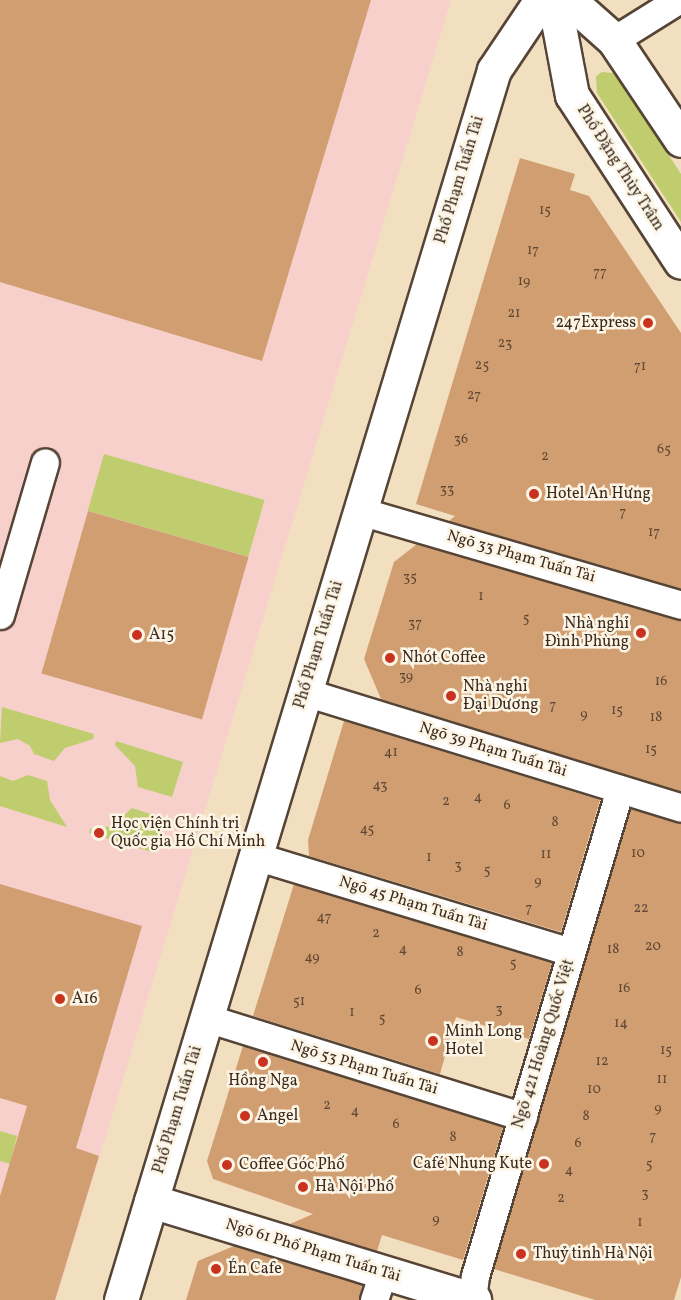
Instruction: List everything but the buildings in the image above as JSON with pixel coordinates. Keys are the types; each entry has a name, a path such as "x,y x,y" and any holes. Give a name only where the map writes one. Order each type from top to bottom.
{"street":[{"name":"Phố Phạm Tuấn Tài","path":"121,1300 494,70 541,0"},
{"name":"Phố Đặng Thùy Trâm","path":"554,0 572,95 681,262"},
{"path":"569,0 614,40 681,140"},
{"name":"Ngõ 61 Phố Phạm Tuấn Tài","path":"151,1201 379,1286 473,1300"}],"lane":[{"path":"614,40 678,0"},
{"path":"0,615 45,462"},
{"name":"Ngõ 33 Phạm Tuấn Tài","path":"360,511 681,604"},
{"name":"Ngõ 39 Phạm Tuấn Tài","path":"305,692 681,808"},
{"name":"Ngõ 421 Hoàng Quốc Việt","path":"473,1300 523,1116 620,789"},
{"name":"Ngõ 45 Phạm Tuấn Tài","path":"255,856 572,952"},
{"name":"Ngõ 53 Phạm Tuấn Tài","path":"206,1018 523,1116"}],"shaded area":[{"name":"Học viện Chính trị Quốc gia Hồ Chí Minh","path":"0,0 451,0 56,1300 0,1300"}],"green space":[{"path":"602,72 613,73 621,81 681,174 681,222 597,93 596,76"},
{"path":"104,454 265,500 248,557 88,511"},
{"path":"2,707 94,734 93,739 65,748 54,761 34,754 30,746 18,739 0,743"},
{"path":"116,741 183,762 172,797 138,787 135,766 115,745"},
{"path":"28,775 47,781 50,800 67,827 0,806 0,776 13,781"},
{"path":"132,808 166,819 155,853 89,833 90,829 112,826"},
{"path":"0,1131 17,1136 10,1164 0,1161"}],"place":[{"name":"247Express","path":"648,323"},
{"name":"Hotel An Hưng","path":"534,494"},
{"name":"Nhà nghỉ Đình Phùng","path":"641,633"},
{"name":"A15","path":"137,635"},
{"name":"Nhót Coffee","path":"390,658"},
{"name":"Nhà nghỉ Đại Dương","path":"451,696"},
{"name":"Học viện Chính trị Quốc gia Hồ Chí Minh","path":"99,833"},
{"name":"A16","path":"60,999"},
{"name":"Minh Long Hotel","path":"433,1041"},
{"name":"Hồng Nga","path":"263,1062"},
{"name":"Angel","path":"245,1116"},
{"name":"Café Nhung Kute","path":"544,1164"},
{"name":"Coffee Góc Phố","path":"227,1165"},
{"name":"Hà Nội Phố","path":"303,1187"},
{"name":"Thuỷ tinh Hà Nội","path":"521,1254"},
{"name":"Én Cafe","path":"216,1269"}]}
